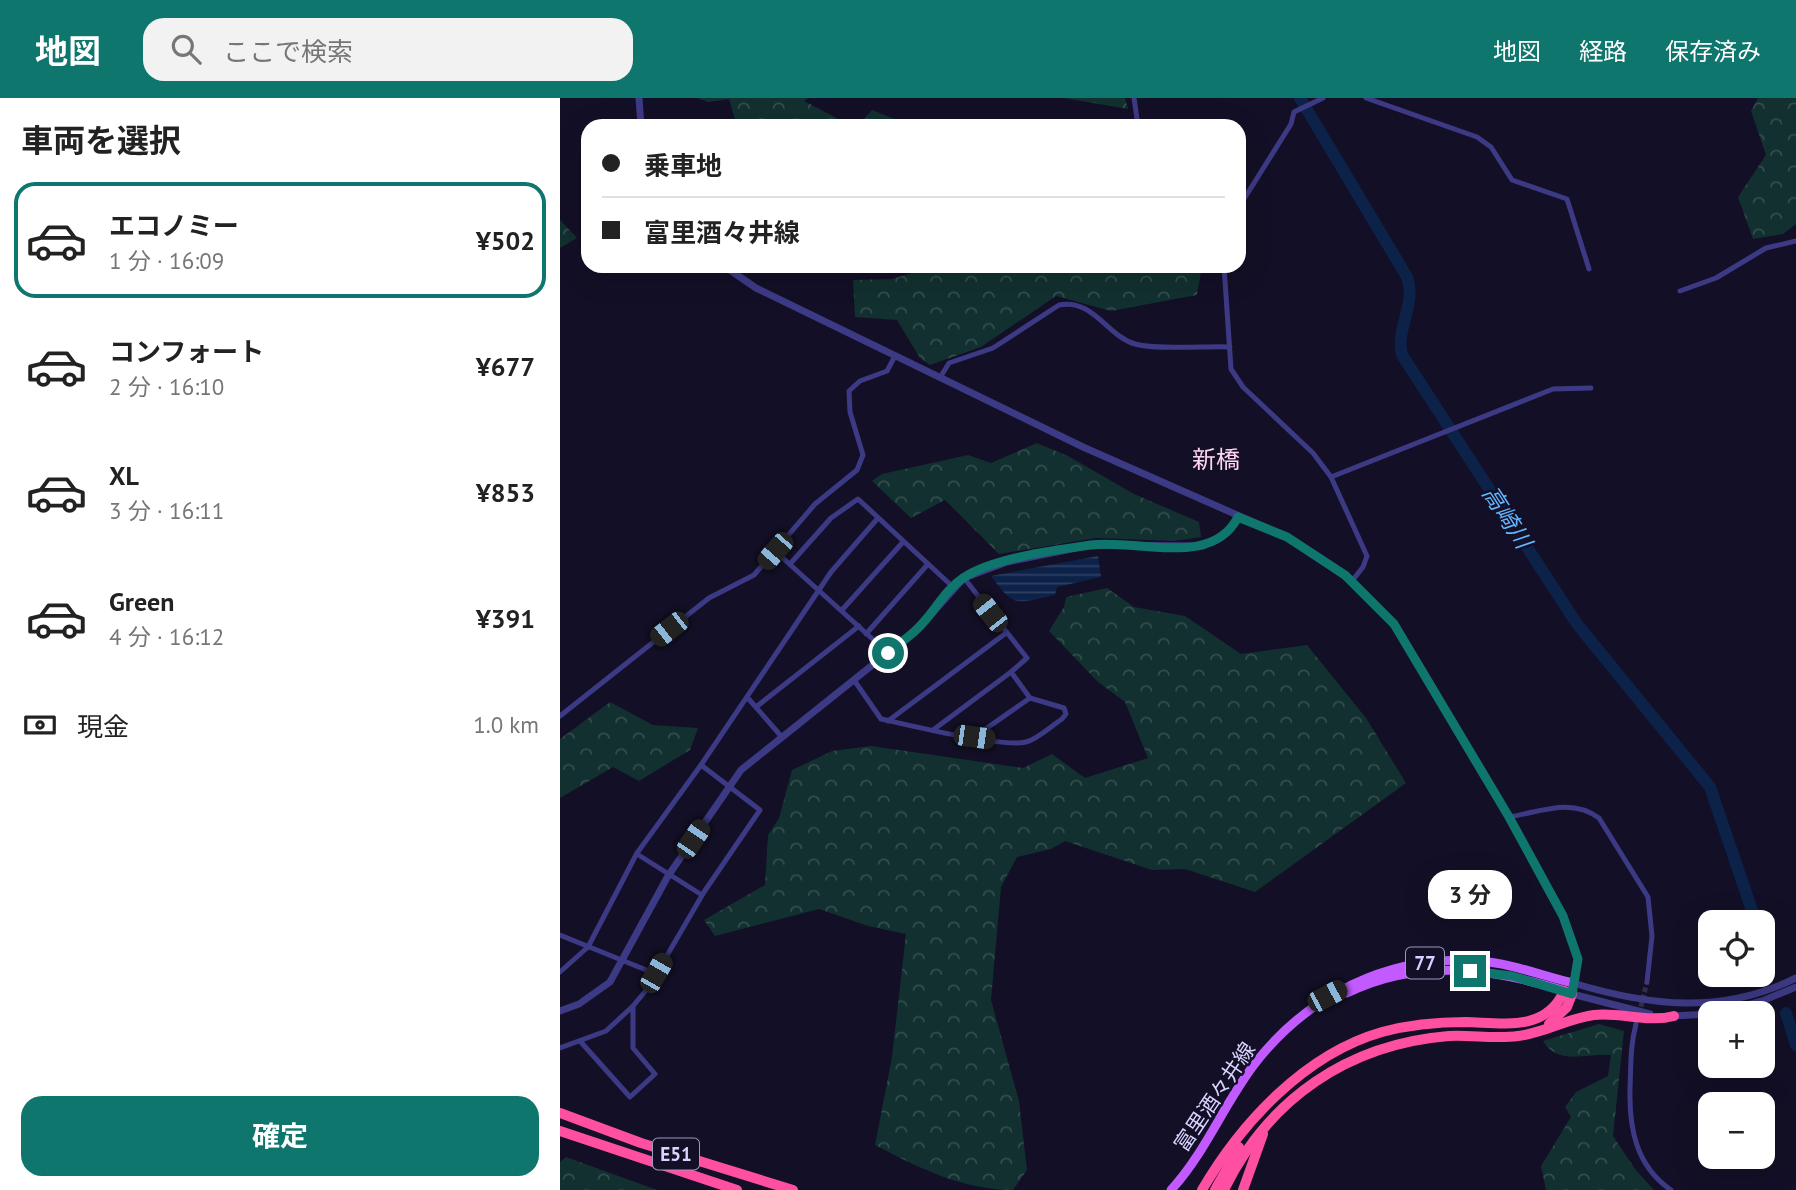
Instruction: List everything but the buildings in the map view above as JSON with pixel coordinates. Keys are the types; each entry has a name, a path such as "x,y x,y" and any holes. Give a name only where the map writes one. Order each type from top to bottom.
{"highway":[{"path":"1527,1034 1557,1019 1567,1007 1570,989"},
{"path":"1202,1190 1230,1144 1297,1076 1381,1032 1438,1023 1524,1023 1553,1009 1570,989"},
{"path":"1224,1190 1240,1157 1301,1091 1345,1064 1383,1046 1448,1036 1527,1034 1591,1016 1674,1016"},
{"name":"E51","path":"560,1113 641,1143 793,1190"},
{"path":"1215,1190 1253,1120"},
{"name":"E51","path":"560,1131 737,1190"},
{"path":"1243,1190 1264,1131"}],"main road":[{"name":"富里酒々井線","path":"1171,1190 1200,1152 1252,1068 1291,1025 1354,989 1431,969 1490,972 1570,989"}],"street":[{"path":"639,98 641,119"},
{"path":"1134,98 1137,119"},
{"path":"1246,196 1291,124 1294,112 1323,98"},
{"path":"1366,98 1414,112 1477,137 1491,147 1512,180 1567,199 1589,269"},
{"path":"1681,291 1716,278 1766,248 1796,241"},
{"path":"734,273 756,288 1083,447 1287,537 1352,581 1394,624 1509,817 1573,942 1578,959 1570,989"},
{"path":"1225,273 1231,369 1243,387 1313,453 1331,477 1367,556 1363,568 1352,581"},
{"path":"941,376 949,363 993,348 1059,305 1068,303 1096,314 1136,344 1230,347"},
{"path":"560,716 709,598 749,579 815,504 862,464 863,455 850,412 849,391 860,381 887,371 895,356"},
{"path":"1331,477 1553,389 1591,388"},
{"path":"790,564 831,518 858,499 953,586"},
{"path":"560,1011 579,1004 610,982 668,876 741,770 920,627 953,586 964,578 1007,562 1091,545 1203,546 1227,533 1238,517"},
{"path":"560,972 570,966 588,947 636,854 701,765 819,589 878,518"},
{"path":"842,610 903,542"},
{"path":"775,551 888,653"},
{"path":"866,634 928,564"},
{"path":"933,730 1027,658 964,578"},
{"path":"756,707 859,626"},
{"path":"888,721 1006,632"},
{"path":"854,680 881,719 974,737 1018,743 1030,741 1066,714 1060,706 1030,698 1011,672"},
{"path":"747,697 781,736"},
{"path":"974,737 1030,698"},
{"path":"560,1048 606,1031 633,1006 656,974 702,895 760,810 701,765"},
{"path":"1509,817 1564,807 1590,811 1599,818 1648,897 1652,936 1647,982"},
{"path":"636,854 702,895"},
{"path":"560,935 656,974"},
{"path":"1570,989 1634,1000 1709,1004 1755,994 1796,978"},
{"path":"1762,1001 1796,987"},
{"path":"1570,989 1630,1010 1674,1016 1698,1015"},
{"path":"580,1041 630,1097 655,1074 633,1048 633,1006"},
{"path":"1636,1024 1629,1065 1628,1111 1633,1140 1640,1155 1671,1190"}],"green space":[{"path":"697,98 808,98 804,101 839,119 735,119 729,99 708,102"},
{"path":"1064,98 1125,98 1128,109"},
{"path":"1758,98 1796,98 1796,224 1783,234 1753,239 1738,197 1766,155 1751,111"},
{"path":"872,110 894,119 864,119"},
{"path":"560,220 577,238 560,248"},
{"path":"911,273 1201,273 1197,295 1111,311 1056,296 981,347 930,365 920,358 897,320 855,317 853,280 892,279"},
{"path":"1037,443 1068,456 1134,494 1199,522 1201,537 1174,541 1096,538 999,554 945,500 911,518 872,481 882,474 968,455 991,463"},
{"path":"1107,588 1134,607 1185,616 1241,654 1307,645 1366,718 1406,783 1255,892 1185,869 1152,870 1065,841 1051,849 1017,857 1001,887 991,1000 1019,1101 1027,1170 1013,1190 959,1182 875,1145 892,1057 906,934 868,926 819,909 715,936 704,920 765,885 768,835 779,818 792,770 832,751 871,746 1023,768 1052,754 1085,778 1148,758 1125,702 1098,682 1049,631 1064,607 1066,597"},
{"path":"610,702 653,725 698,728 690,750 639,781 613,767 560,798 560,739"},
{"path":"1599,1024 1624,1031 1613,1136 1635,1169 1654,1190 1546,1190 1541,1166 1571,1117 1565,1107 1576,1092 1608,1076 1611,1055 1564,1056 1549,1049 1543,1041"},
{"path":"566,1157 657,1190 560,1190 560,1162"}],"water":[{"path":"1098,556 1101,577 1057,587 1055,595 1032,600 1012,599 991,576"}],"waterway":[{"name":"高崎川","path":"1300,98 1407,277 1409,297 1401,336 1402,355 1577,624 1710,787 1752,910"},
{"name":"高崎川","path":"1786,1013 1796,1045"}],"tunnel":[{"path":"1639,1014 1647,982"}],"district":[{"name":"新橋","path":"1216,460"}],"route":[{"path":"888,653 920,627 953,586 984,568 1091,545 1114,543 1195,548 1221,538 1238,517 1287,537 1345,575 1394,624 1509,817 1563,916 1577,951 1572,994 1512,976 1470,971"}]}
